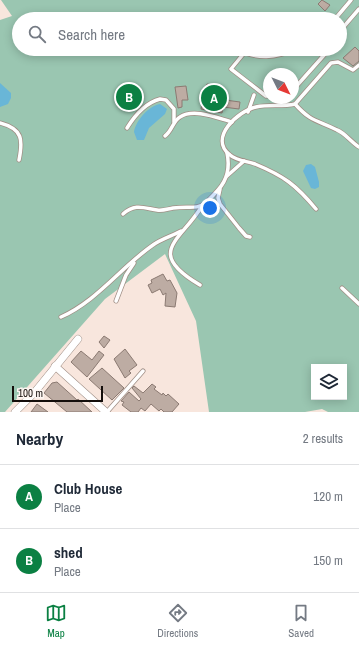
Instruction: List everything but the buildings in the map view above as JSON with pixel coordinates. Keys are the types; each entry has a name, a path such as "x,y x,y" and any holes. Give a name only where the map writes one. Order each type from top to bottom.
{"street":[{"path":"15,412 34,393 78,339"},
{"path":"55,366 106,412"}],"lane":[{"path":"341,12 351,0"},
{"path":"347,23 359,9"},
{"path":"242,56 231,69 263,94"},
{"path":"254,56 277,56"},
{"path":"299,83 323,56"},
{"path":"299,99 331,63 338,62 353,70 359,65"},
{"path":"248,112 254,95"},
{"path":"128,128 142,109 150,102 160,99 166,100 174,109 174,124"},
{"path":"227,176 229,166 223,144 223,132 232,122 255,107 295,104 308,117 325,126 338,130 359,147"},
{"path":"165,136 180,117 194,113 232,122"},
{"path":"0,123 12,127 19,135 22,145 19,160"},
{"path":"226,152 234,158 288,180 298,188 316,209"},
{"path":"200,285 179,272 174,263 170,250 171,245 181,231 192,221 202,205 220,188 227,176 244,161"},
{"path":"220,188 218,198 220,204 238,228 246,236 250,237"},
{"path":"123,214 131,208 137,206 160,211 172,208 192,209 202,205"},
{"path":"61,317 71,313 87,302 154,244 181,231"},
{"path":"116,301 126,275 137,259"},
{"path":"342,288 359,304"},
{"path":"106,412 143,371"}],"green space":[{"path":"1,0 359,0 359,412 328,412 322,409 305,412 209,412 196,321 165,254 105,299 5,412 0,412 0,20 12,16"}],"water":[{"path":"0,83 11,93 11,98 8,104 0,107"},
{"path":"160,104 167,109 165,114 149,128 144,140 137,140 134,132 140,118 147,111"},
{"path":"311,164 315,167 319,182 319,187 315,189 311,188 303,171 306,165"}],"place":[{"name":"shed","path":"129,97"},
{"name":"Club House","path":"214,98"}]}
